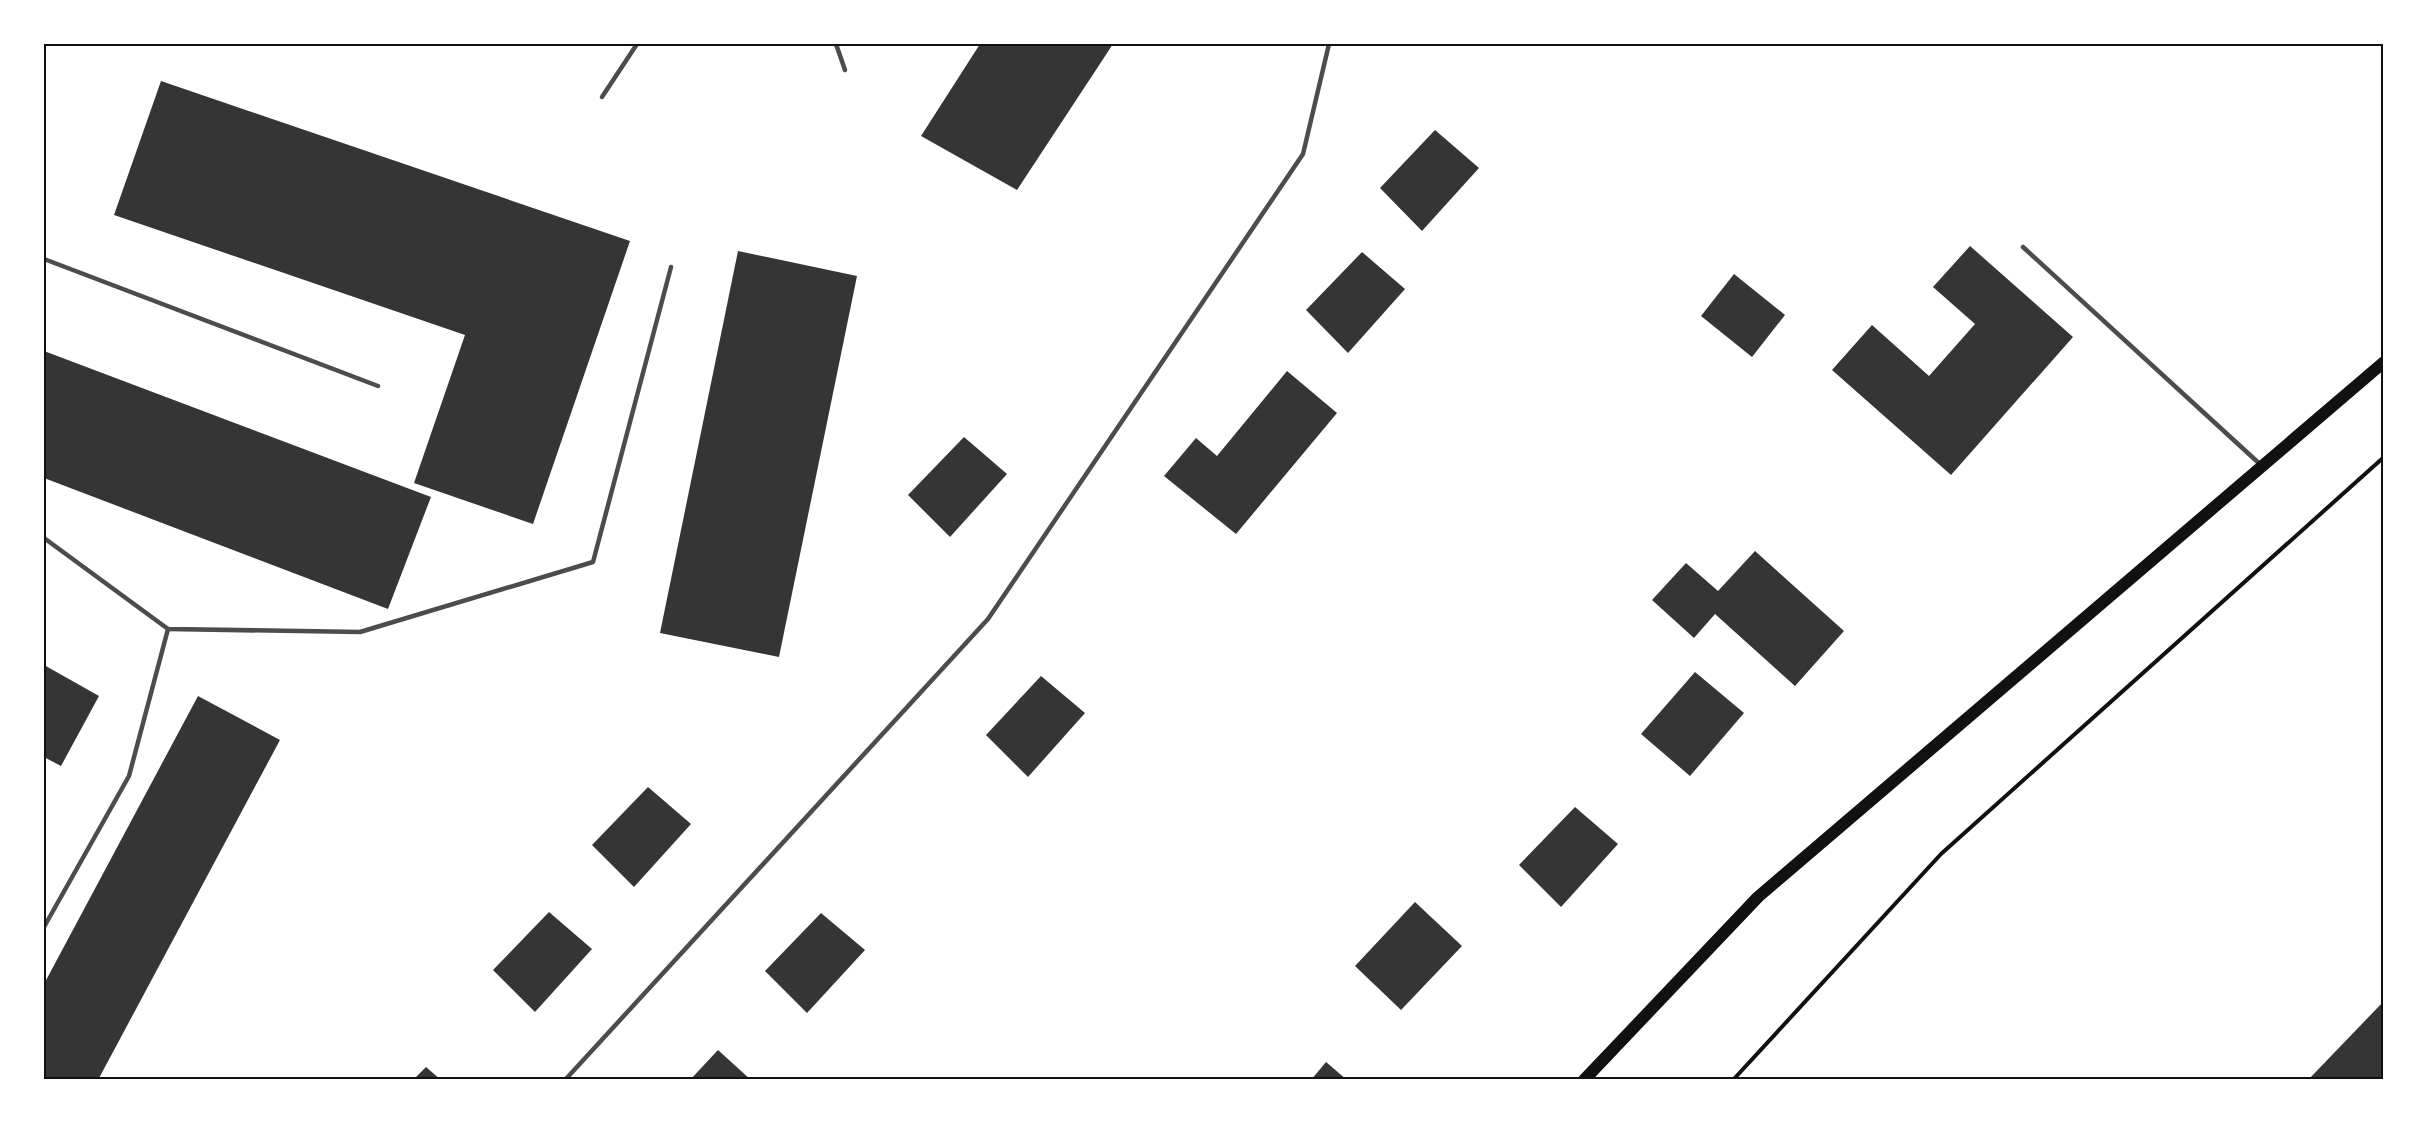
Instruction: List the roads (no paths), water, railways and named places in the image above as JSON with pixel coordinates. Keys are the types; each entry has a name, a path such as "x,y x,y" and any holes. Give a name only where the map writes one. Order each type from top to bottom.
{"main road":[{"path":"1584,1080 1758,897 2384,362"}],"lane":[{"path":"602,97 637,44"},
{"path":"836,44 845,70"},
{"path":"565,1080 988,619 1304,154 1329,44"},
{"path":"2023,247 2262,465"},
{"path":"44,259 378,386"},
{"path":"44,538 168,628 360,632 593,562 671,267"},
{"path":"44,927 129,776 168,628"}]}
